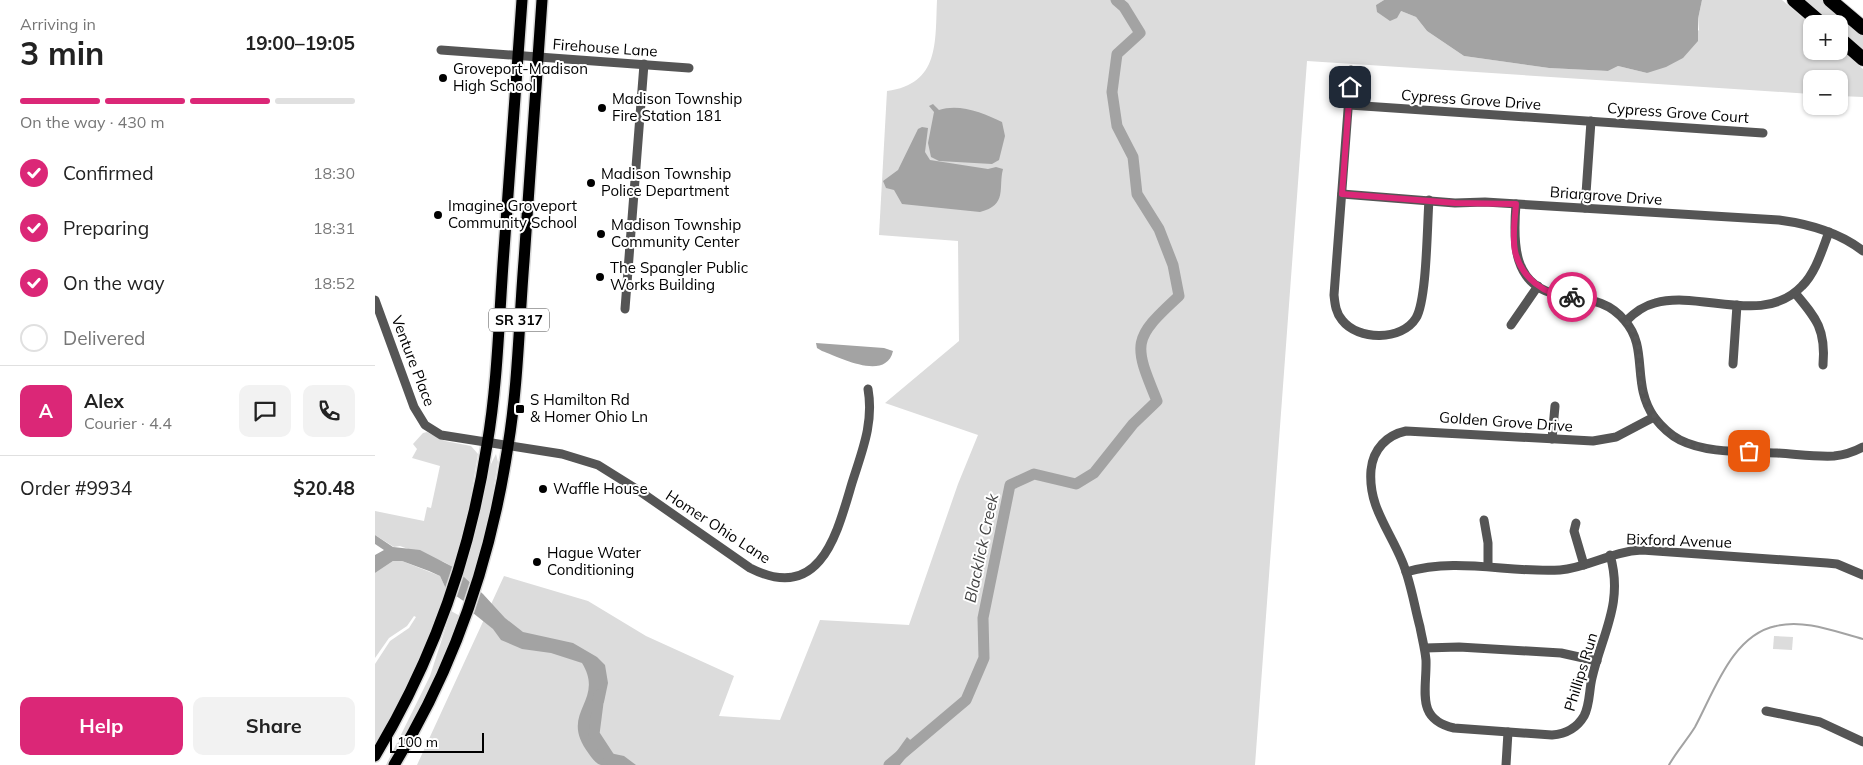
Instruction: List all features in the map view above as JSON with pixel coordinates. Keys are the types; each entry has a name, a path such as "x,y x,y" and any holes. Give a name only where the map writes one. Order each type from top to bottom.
{"highway":[{"path":"1794,0 1812,15"},
{"path":"1830,0 1863,28"},
{"path":"1848,46 1863,59"}],"main road":[{"name":"SR 317","path":"375,756 420,672 446,608 477,501 488,444 522,0"},
{"name":"SR 317","path":"394,765 436,686 465,619 480,573 498,503 509,446 542,0"}],"street":[{"name":"Firehouse Lane","path":"441,50 689,68"},
{"path":"625,309 644,64"},
{"path":"1351,70 1335,305 1342,322 1350,328 1368,334 1392,334 1401,331 1415,319 1419,311 1429,200"},
{"name":"Cypress Grove Drive","path":"1349,105 1591,122"},
{"path":"1585,208 1591,122"},
{"name":"Cypress Grove Court","path":"1591,122 1763,133"},
{"name":"Briargrove Drive","path":"1342,194 1455,203 1516,204 1779,220 1796,222 1829,232 1863,251"},
{"path":"1516,204 1515,252 1522,268 1538,286 1558,295 1601,302 1626,321 1637,342 1640,385 1654,417 1679,439 1712,449 1830,456 1846,454 1863,447"},
{"path":"1626,321 1642,308 1660,302 1737,305 1771,304 1795,293 1811,275 1829,232"},
{"path":"1511,325 1538,286"},
{"path":"1795,293 1813,315 1821,330 1824,342 1823,365"},
{"name":"Venture Place","path":"375,300 419,417 429,428 441,435 488,444"},
{"path":"1733,364 1737,305"},
{"name":"Homer Ohio Lane","path":"488,444 562,454 598,465 750,568 769,576 788,577 802,573 817,564 827,553 834,540 871,418 868,390"},
{"path":"1552,439 1555,406"},
{"name":"Golden Grove Drive","path":"1406,572 1375,508 1371,469 1375,455 1382,443 1394,434 1406,430 1584,441 1616,437 1654,417"},
{"path":"1484,520 1488,543 1488,566"},
{"path":"1576,524 1574,531 1584,565"},
{"name":"Bixford Avenue","path":"1406,572 1442,565 1559,570 1584,565 1610,555 1634,550 1837,564 1863,575"},
{"name":"Phillips Run","path":"1425,648 1426,707 1435,721 1447,727 1556,734 1575,726 1585,714 1597,661 1613,610 1614,585 1610,555"},
{"path":"1406,572 1425,648 1459,646 1561,653 1597,661"},
{"path":"1766,711 1820,722 1863,742"},
{"path":"1506,765 1508,732"}],"shaded area":[{"path":"937,0 1384,0 1376,5 1416,17 1427,31 1464,56 1549,68 1608,71 1618,66 1647,73 1699,30 1698,19 1702,0 1782,0 1803,18 1803,60 1848,60 1848,56 1863,69 1863,97 1848,96 1848,70 1803,70 1803,93 1307,61 1255,765 417,765 504,576 588,601 646,636 734,676 719,716 780,720 820,620 909,625 958,484 978,435 885,403 959,341 958,241 879,235 887,91 904,87 917,80 926,70 931,59 936,31"},
{"path":"1384,0 1702,0 1698,19 1698,41 1683,58 1666,67 1647,73 1618,66 1608,71 1549,68 1464,56 1427,31 1416,17 1401,11 1397,18 1390,21 1377,12 1376,5"},
{"path":"1800,0 1823,0 1841,15 1818,15"},
{"path":"1848,21 1863,34 1863,53 1848,40"},
{"path":"933,104 939,110 963,108 979,112 1002,122 1005,136 999,160 992,164 939,161 931,157 928,143 934,112 929,106"},
{"path":"922,127 928,128 925,152 930,160 988,169 996,167 1003,169 1000,195 995,205 980,212 902,204 894,190 886,188 883,181 898,170 918,129"},
{"path":"816,343 884,348 893,351 889,360 881,365 861,365 822,351 817,348"},
{"path":"427,432 445,441 471,446 478,454 469,507 453,567 400,546 394,547 375,535 375,511 424,521 427,507 431,508 440,466 412,458 417,449 413,444 423,433"},
{"path":"496,454 498,462 487,530 471,583 463,576 489,468"},
{"path":"375,535 393,547 420,550 453,567 483,594 505,618 523,632 573,643 597,657 605,665 608,683 604,702 592,721 596,744 605,752 624,756 636,765 601,765 591,757 580,740 579,717 589,688 588,676 582,663 551,653 522,649 501,640 493,629 473,613 465,602 446,589 440,576 429,571 402,561 393,561 375,573 375,555 384,550 375,544"},
{"path":"393,561 402,561 440,576 446,589 414,668 396,707 375,744 375,664 390,641 409,628 416,617 414,616 407,626 389,638 375,658 375,573"},
{"path":"451,611 460,616 458,626 421,707 388,765 386,765 430,676"},
{"path":"1774,636 1793,637 1792,650 1773,649"},
{"path":"907,737 918,747 900,765 887,765"}],"waterway":[{"name":"Blacklick Creek","path":"889,765 966,700 984,658 983,618 1010,485 1034,474 1076,484 1094,473 1133,424 1157,401 1144,366 1141,343 1152,322 1179,296 1173,265 1159,229 1137,194 1133,157 1117,126 1112,92 1117,54 1140,33 1124,7 1116,0"},
{"path":"1669,765 1695,727 1726,667 1747,641 1761,631 1776,626 1798,624 1820,627 1863,639"},
{"name":"Blacklick Creek","path":"599,695 594,734 611,760 621,765"}],"way so far":[{"path":"1572,297 1588,298 1601,302 1626,321 1637,342 1640,385 1649,408 1654,417 1670,433 1679,439 1701,447 1749,451"}],"place":[{"name":"Groveport-Madison High School","path":"443,78"},
{"name":"Madison Township Fire Station 181","path":"602,108"},
{"name":"Madison Township Police Department","path":"591,183"},
{"name":"Imagine Groveport Community School","path":"438,215"},
{"name":"Madison Township Community Center","path":"601,234"},
{"name":"The Spangler Public Works Building","path":"600,277"},
{"name":"S Hamilton Rd & Homer Ohio Ln","path":"520,409"},
{"name":"Waffle House","path":"543,489"},
{"name":"Hague Water Conditioning","path":"537,562"}],"route":[{"path":"1350,87 1342,194 1438,200 1462,204 1485,202 1516,204 1514,240 1519,264 1530,279 1546,291 1572,297"}]}
